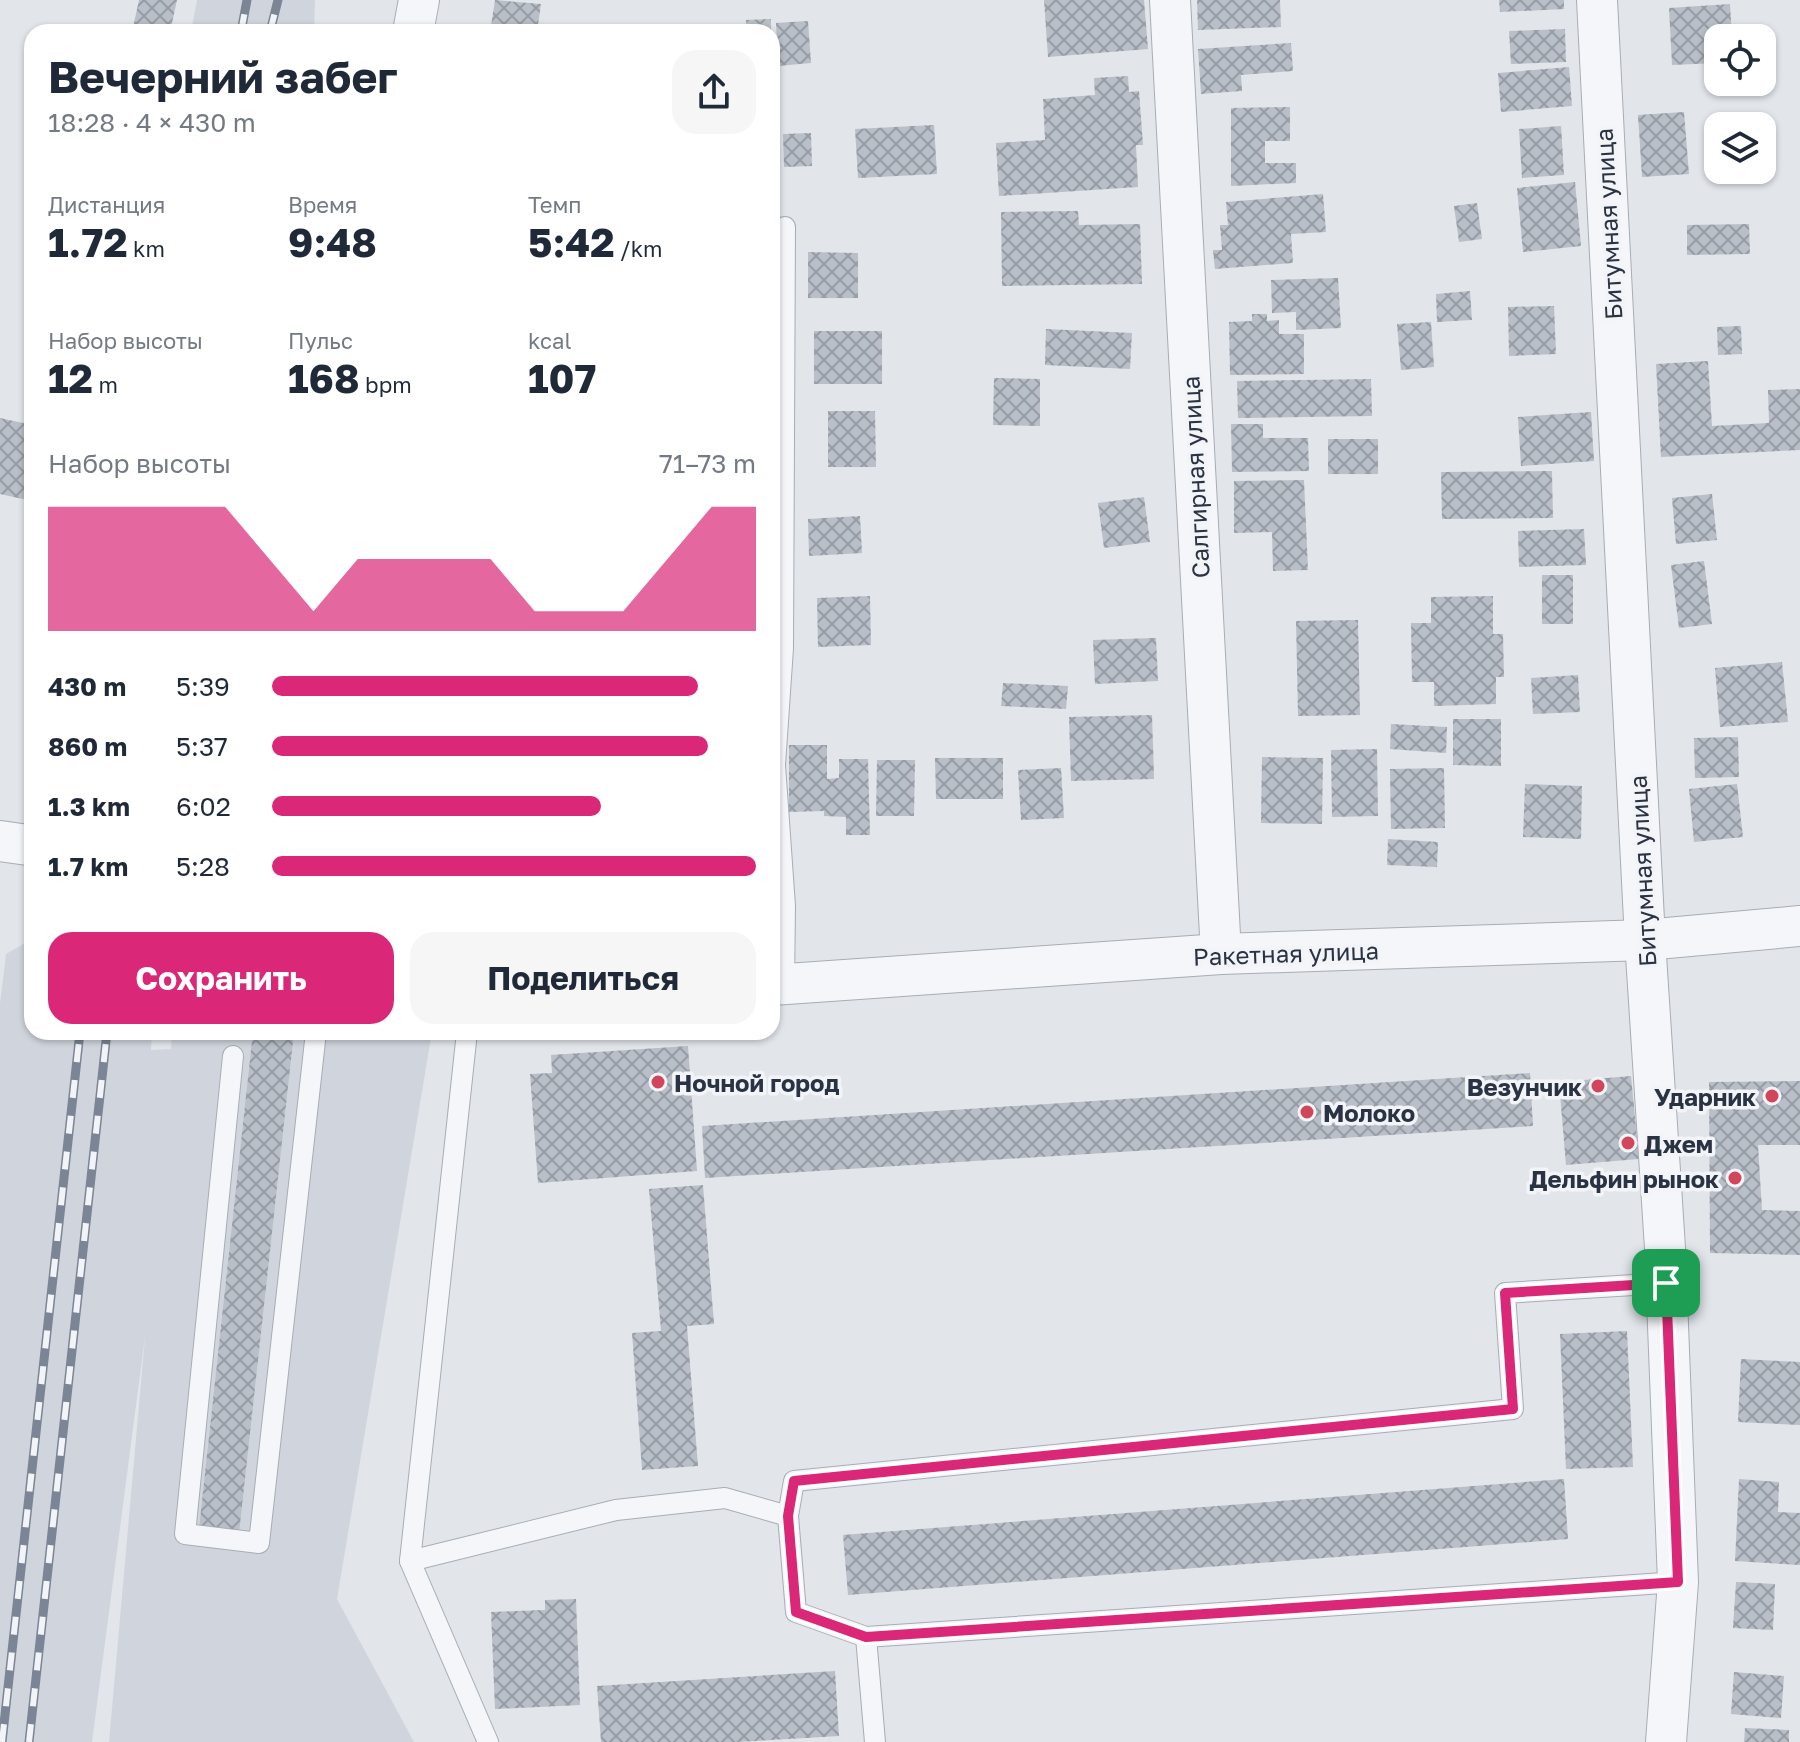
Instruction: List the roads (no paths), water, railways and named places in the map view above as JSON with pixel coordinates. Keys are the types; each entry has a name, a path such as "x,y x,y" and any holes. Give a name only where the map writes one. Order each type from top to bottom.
{"street":[{"path":"414,24 419,0"},
{"name":"Салгирная улица","path":"1170,0 1221,954"},
{"name":"Битумная улица","path":"1597,0 1645,940 1666,1283 1678,1582 1666,1742"},
{"name":"Ракетная улица","path":"780,985 1221,954 1645,940 1800,926"}],"lane":[{"path":"780,692 783,648 785,227"},
{"path":"780,836 785,906 780,962"},
{"path":"233,1056 185,1534 259,1543 315,1040"},
{"path":"466,1040 410,1561 488,1742"},
{"path":"1666,1283 1505,1293 1513,1409 794,1481 788,1516 796,1612 866,1637 1678,1582"},
{"path":"410,1561 616,1510 725,1498 788,1516"},
{"path":"866,1637 875,1742"}],"railway":[{"path":"242,24 247,0"},
{"path":"272,24 278,0"},
{"path":"2,1742 79,1040"},
{"path":"29,1742 106,1040"}],"place":[{"name":"Ночной город","path":"658,1082"},
{"name":"Везунчик","path":"1598,1086"},
{"name":"Ударник","path":"1772,1096"},
{"name":"Молоко","path":"1307,1112"},
{"name":"Джем","path":"1628,1143"},
{"name":"Дельфин рынок","path":"1735,1178"}]}
